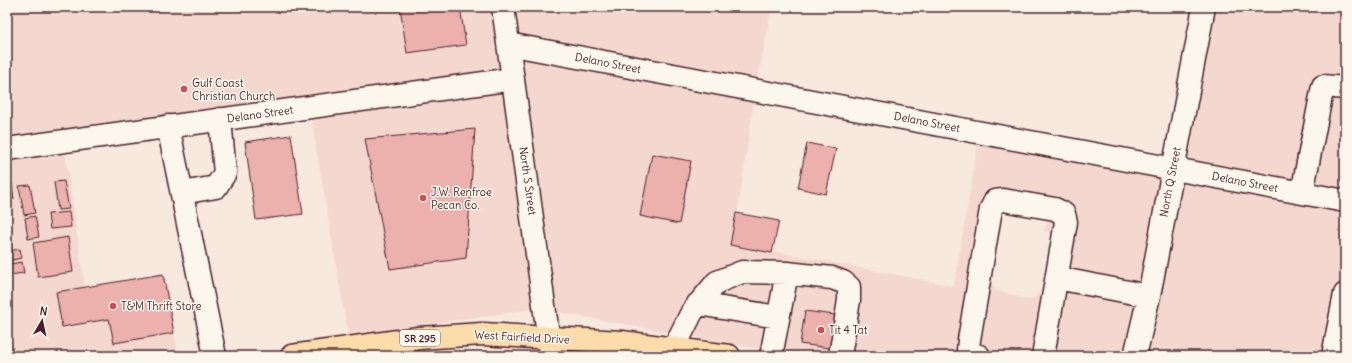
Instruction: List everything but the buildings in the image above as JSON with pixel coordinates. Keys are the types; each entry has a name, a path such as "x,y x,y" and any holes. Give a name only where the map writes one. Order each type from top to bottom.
{"main road":[{"name":"West Fairfield Drive","path":"292,356 427,337 482,334 550,347 622,342 729,356"}],"street":[{"name":"North S Street","path":"502,7 550,347"},
{"name":"North Q Street","path":"1135,356 1149,296 1204,7"},
{"name":"Delano Street","path":"508,44 1345,201"},
{"name":"Delano Street","path":"7,148 513,79"},
{"path":"1302,192 1323,86 1345,88"},
{"path":"182,193 216,187 225,173 220,119"},
{"path":"168,126 215,356"},
{"path":"974,356 968,350 969,340 991,209 995,201 1003,200 1055,209 1064,214 1066,222 1044,356"},
{"path":"674,348 692,312 717,282 742,272 787,273 832,278 843,282 849,288 849,300 840,356"},
{"path":"771,356 787,273"},
{"path":"1057,278 1149,296"},
{"path":"1333,356 1345,294"},
{"path":"698,304 778,317"}],"shaded area":[{"path":"7,7 493,7 498,44 497,53 500,54 502,69 7,137"},
{"path":"513,7 772,7 758,79 517,34"},
{"path":"1214,7 1345,7 1345,189 1185,159"},
{"path":"520,58 754,102 733,243 954,286 978,143 1161,177 1127,356 798,356 556,312","holes":["1017,189 1045,199 1050,211 1044,231 1053,234 1057,247 1040,293 1030,300 995,290 990,279 1006,196"]},
{"path":"505,91 535,309 348,336 311,118"},
{"path":"65,152 85,287 166,276 178,356 7,356 7,160"},
{"path":"1181,181 1345,212 1345,356 1147,356"}],"place":[{"name":"Gulf Coast Christian Church","path":"184,89"},
{"name":"J.W. Renfroe Pecan Co.","path":"423,198"},
{"name":"T&M Thrift Store","path":"113,306"},
{"name":"Tit 4 Tat","path":"821,330"}]}
